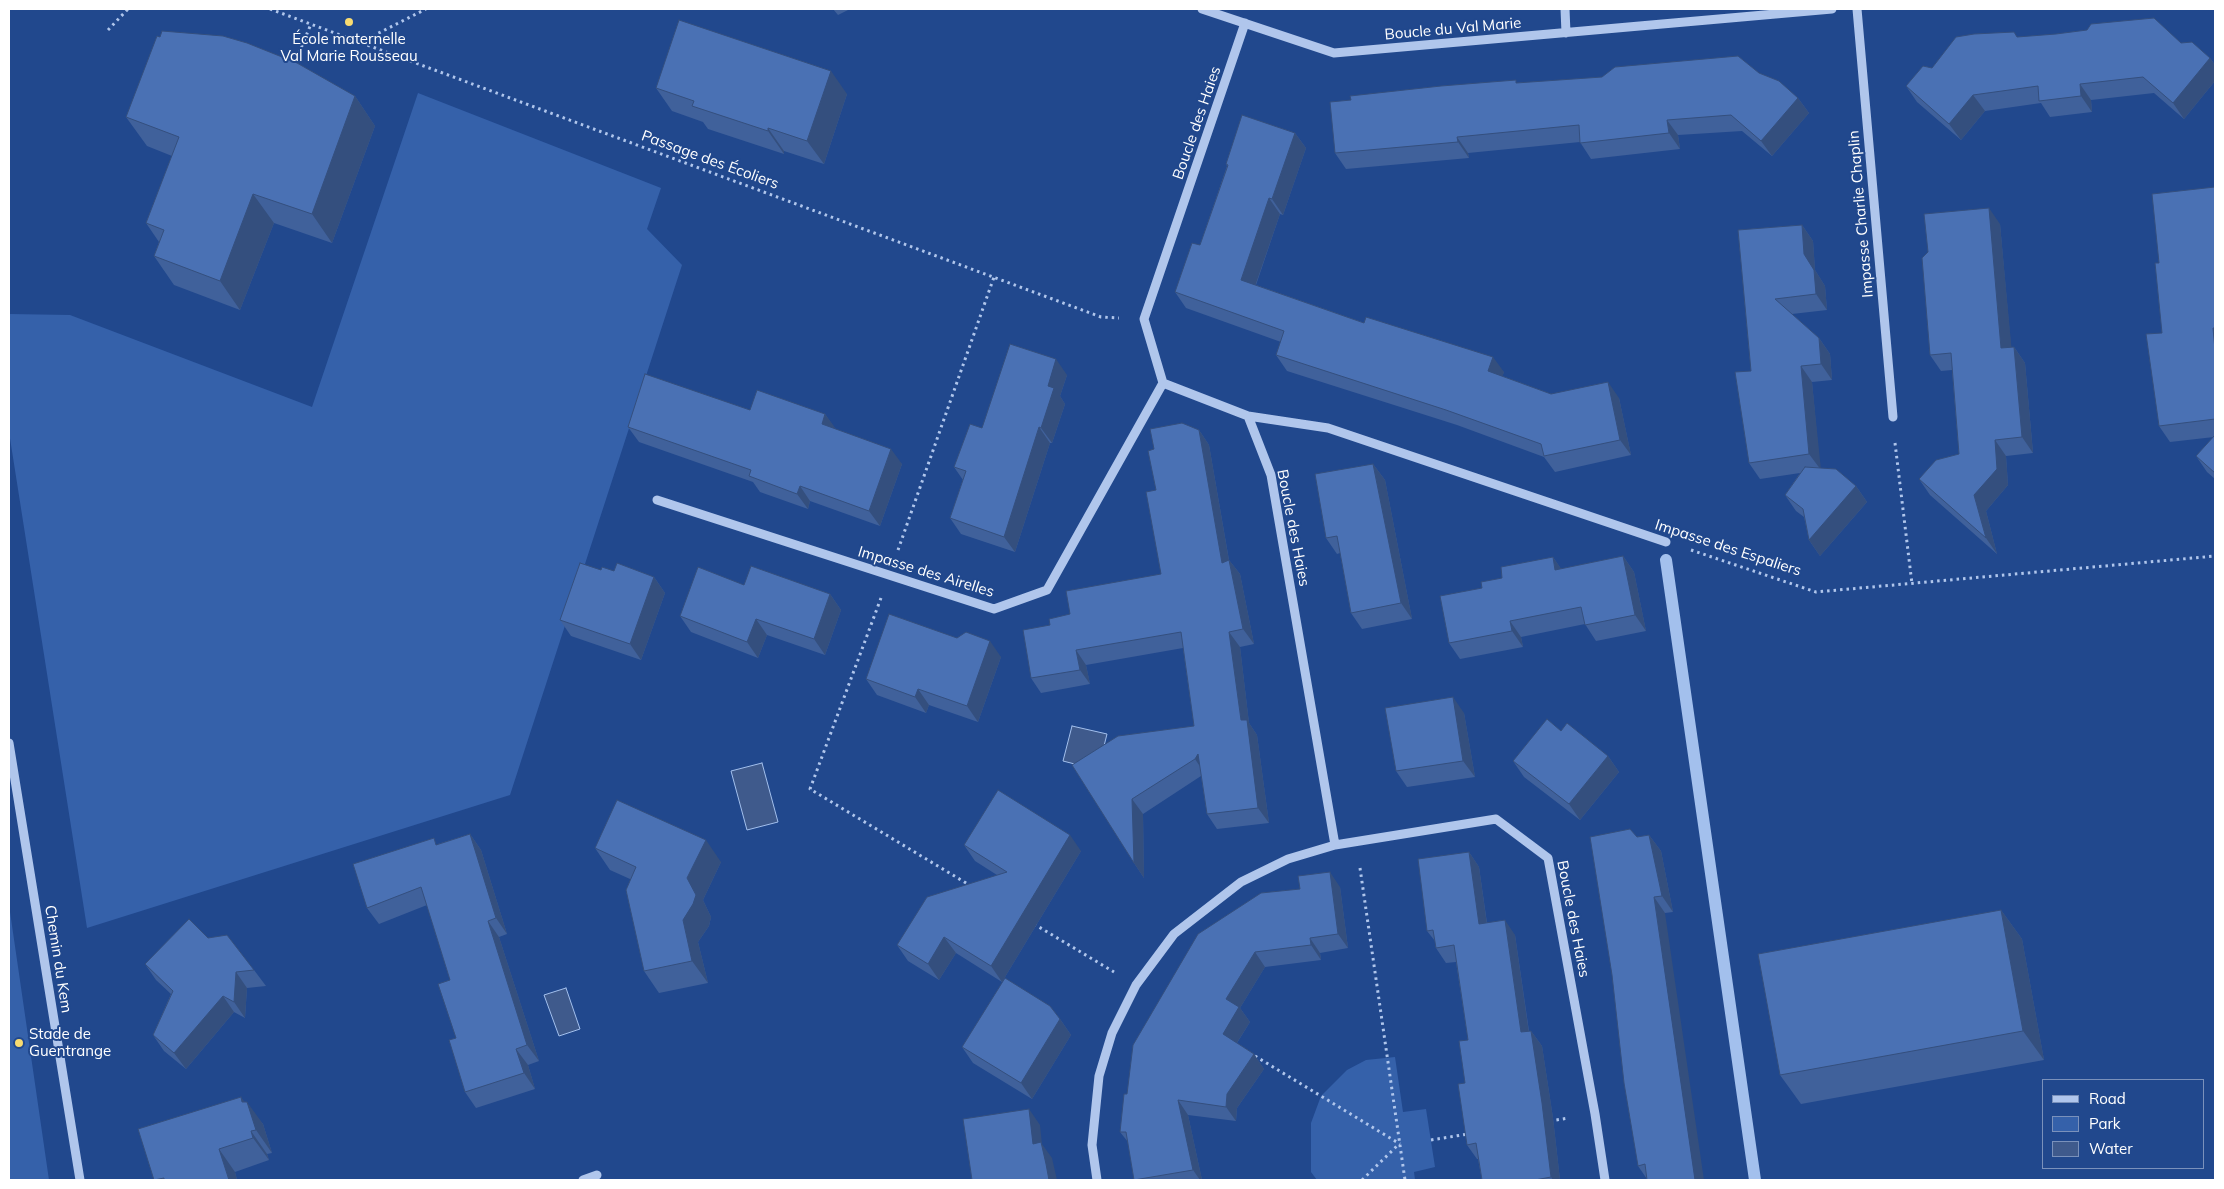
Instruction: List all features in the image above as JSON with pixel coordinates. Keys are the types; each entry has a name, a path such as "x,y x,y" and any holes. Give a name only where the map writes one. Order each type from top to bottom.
{"street":[{"name":"Boucle du Val Marie","path":"1202,9 1334,53 1832,9"},
{"path":"1565,9 1566,32"},
{"name":"Impasse Charlie Chaplin","path":"1857,9 1892,417"},
{"name":"Boucle des Haies","path":"1144,319 1245,24"},
{"path":"1144,319 1163,383 1248,416"},
{"name":"Impasse des Airelles","path":"657,500 994,610 1047,590 1163,383"},
{"name":"Boucle des Haies","path":"1248,416 1271,475 1335,846"},
{"name":"Impasse des Espaliers","path":"1248,416 1328,428 1666,542"},
{"name":"Chemin du Kem","path":"9,743 80,1180"},
{"name":"Boucle des Haies","path":"1097,1180 1092,1145 1099,1076 1112,1033 1136,985 1174,934 1241,882 1288,859 1335,846 1496,819 1548,858 1595,1114 1604,1180"},
{"path":"583,1180 597,1175"}],"path":[{"path":"108,30 128,9"},
{"name":"Passage des Écoliers","path":"270,9 1101,317 1144,319"},
{"path":"361,42 426,9"},
{"path":"291,73 311,24"},
{"path":"977,890 810,789 889,576 994,278"},
{"path":"1892,417 1912,584"},
{"name":"Impasse des Espaliers","path":"1666,542 1816,592 2215,556"},
{"path":"1356,843 1405,1180"},
{"path":"1027,920 1136,985"},
{"path":"1254,1056 1400,1144"},
{"path":"1547,1122 1595,1114"},
{"path":"1431,1140 1470,1134"},
{"path":"1362,1180 1400,1144"}],"green space":[{"path":"418,93 661,188 647,229 682,265 510,795 87,928 9,432 9,314 70,315 312,407"},
{"name":"Stade de Guentrange","path":"9,905 49,1180 9,1180"},
{"path":"1395,1057 1403,1112 1426,1109 1435,1167 1414,1172 1415,1180 1317,1180 1311,1172 1311,1123 1321,1096 1347,1070 1366,1060"}],"water":[{"path":"1072,726 1107,734 1098,770 1063,761"},
{"path":"762,763 778,822 747,830 731,771"},
{"path":"566,988 580,1029 559,1036 544,995"}],"building":[{"path":"2154,18 2181,43 2192,42 2210,58 2173,103 2143,77 2080,84 2081,96 2039,101 2038,86 1973,95 1949,124 1906,86 1923,66 1932,68 1956,37 2014,32 2017,37 2056,34 2087,30 2091,24"},
{"path":"679,20 831,71 807,141 768,128 768,131 692,106 694,101 656,88"},
{"path":"162,31 223,36 247,43 297,63 355,96 312,214 253,194 220,281 154,256 164,230 146,223 179,137 126,117 157,36 160,37"},
{"path":"1738,56 1759,73 1779,81 1798,98 1761,141 1731,115 1667,120 1669,133 1580,143 1579,125 1457,137 1458,142 1335,153 1330,102 1351,100 1350,96 1516,80 1516,83 1602,77 1615,67"},
{"path":"1242,115 1295,133 1272,199 1269,198 1241,280 1364,323 1366,317 1493,357 1488,371 1551,394 1608,382 1620,440 1544,456 1541,444 1446,410 1276,355 1284,331 1175,292 1192,243 1200,245 1228,165 1226,164"},
{"path":"2215,187 2215,328 2213,328 2215,350 2215,419 2159,426 2146,334 2162,333 2155,263 2159,263 2152,194"},
{"path":"1989,208 2001,348 2014,347 2022,437 1995,440 1997,469 1974,495 1986,538 1919,479 1936,460 1959,454 1951,353 1930,355 1922,258 1928,252 1924,214"},
{"path":"1802,225 1804,254 1814,270 1816,294 1775,299 1819,338 1821,364 1801,366 1809,454 1749,463 1735,372 1751,371 1738,230"},
{"path":"1010,344 1056,359 1048,386 1054,388 1041,428 1039,427 1004,537 950,518 966,471 954,467 970,424 982,428"},
{"path":"645,374 750,410 757,390 825,414 822,424 891,449 869,511 800,486 797,494 749,476 751,470 628,427"},
{"path":"1182,423 1199,430 1222,563 1229,560 1243,629 1229,632 1241,720 1247,720 1258,808 1207,814 1198,754 1195,759 1132,799 1134,863 1072,765 1118,736 1194,726 1181,632 1076,650 1080,670 1031,678 1023,630 1050,625 1049,619 1070,614 1066,591 1161,574 1146,492 1156,490 1148,451 1154,449 1150,429"},
{"path":"2215,435 2215,473 2196,456"},
{"path":"1373,464 1401,603 1351,613 1337,536 1326,538 1315,474"},
{"path":"1805,467 1836,469 1856,486 1809,540 1803,509 1785,495"},
{"path":"1623,556 1635,615 1585,625 1581,607 1510,621 1512,631 1449,643 1440,596 1482,588 1481,582 1502,578 1501,567 1553,557 1555,570"},
{"path":"580,563 601,570 602,567 614,571 617,563 654,577 630,644 560,620"},
{"path":"751,566 830,594 814,639 756,619 747,642 680,616 698,567 744,585"},
{"path":"889,614 957,638 966,632 990,641 967,706 918,689 915,697 866,679"},
{"path":"1453,697 1463,761 1396,771 1385,708"},
{"path":"1547,719 1561,731 1567,723 1608,756 1569,804 1513,761"},
{"path":"998,790 1070,835 991,966 944,937 928,964 897,945 927,897 1007,872 964,845"},
{"path":"617,800 706,840 687,878 696,895 683,920 692,961 644,971 626,890 636,867 595,848"},
{"path":"1630,829 1637,837 1649,835 1662,896 1654,897 1695,1180 1647,1180 1645,1164 1638,1166 1624,1083 1612,975 1590,837"},
{"path":"470,834 496,918 488,921 527,1045 516,1049 524,1073 465,1092 449,1040 456,1038 438,984 450,980 421,887 367,908 353,864 434,838 436,845"},
{"path":"1469,852 1479,924 1505,920 1521,1032 1531,1031 1551,1177 1535,1180 1482,1180 1476,1143 1467,1145 1458,1084 1465,1083 1459,1041 1468,1040 1454,945 1436,948 1433,930 1427,931 1418,859"},
{"path":"1330,872 1338,934 1310,938 1311,945 1255,952 1226,999 1239,1007 1223,1034 1254,1054 1227,1094 1226,1107 1178,1100 1193,1170 1134,1180 1126,1132 1120,1132 1124,1094 1127,1094 1133,1045 1198,934 1261,893 1300,889 1298,876"},
{"path":"2001,910 2023,1031 1780,1075 1758,954"},
{"path":"189,919 208,938 227,935 254,970 236,972 234,1002 223,996 174,1053 153,1035 173,991 145,964"},
{"path":"1005,978 1050,1006 1060,1019 1021,1083 962,1047"},
{"path":"241,1097 242,1102 247,1102 256,1130 251,1131 253,1138 219,1149 229,1180 164,1180 164,1178 154,1180 138,1129"},
{"path":"1029,1109 1033,1144 1041,1142 1049,1180 972,1180 963,1119"}],"waterway":[{"path":"1666,560 1755,1180"}],"place":[{"name":"École maternelle Val Marie Rousseau","path":"349,22"},
{"name":"Stade de Guentrange","path":"19,1043"}]}
